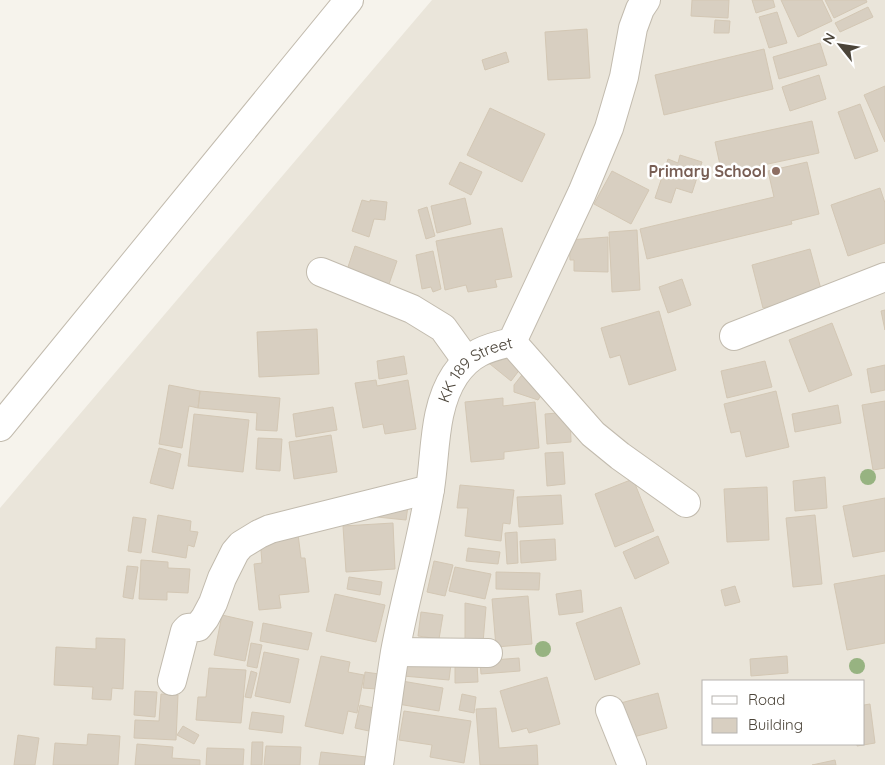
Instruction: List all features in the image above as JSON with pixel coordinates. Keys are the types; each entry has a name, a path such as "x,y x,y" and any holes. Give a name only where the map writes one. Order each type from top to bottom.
{"street":[{"path":"0,427 349,0"},
{"name":"KK 189 Street","path":"378,765 396,652 430,489 438,425 445,396 454,377 466,360 489,347 512,342 582,193 609,128 624,77 633,28 640,9 646,0"},
{"path":"321,272 412,309 443,328 466,360"},
{"path":"734,336 885,277"},
{"path":"512,342 594,434 620,456 686,503"},
{"path":"172,681 185,631 188,628 198,626 205,618 214,602 222,578 235,552 241,545 270,529 430,489"},
{"path":"396,652 488,653"},
{"path":"610,710 632,765"}],"shaded area":[{"path":"432,0 885,0 885,765 0,765 0,508"}],"building":[{"path":"692,0 729,0 728,18 691,16"},
{"path":"752,0 773,0 775,7 756,13"},
{"path":"781,0 822,0 832,21 798,37"},
{"path":"825,0 866,0 867,2 834,18"},
{"path":"868,7 873,17 840,32 835,23"},
{"path":"777,12 787,43 769,48 759,17"},
{"path":"715,20 730,21 729,33 714,33"},
{"path":"587,29 590,78 548,80 545,32"},
{"path":"820,43 827,65 779,79 773,57"},
{"path":"764,49 773,89 664,115 655,75"},
{"path":"506,52 509,62 485,70 482,60"},
{"path":"819,75 826,99 790,111 782,87"},
{"path":"885,86 885,142 864,95"},
{"path":"860,104 878,151 855,159 838,112"},
{"path":"490,108 545,134 522,182 467,155"},
{"path":"812,121 819,153 722,174 715,142"},
{"path":"680,155 702,162 692,193 676,188 671,203 655,198 668,159 678,163"},
{"path":"460,162 482,172 471,195 449,184"},
{"path":"807,162 819,214 791,221 792,224 647,259 640,229 774,197 768,171"},
{"path":"612,171 649,190 631,224 594,204"},
{"path":"880,188 885,203 885,243 848,256 831,205"},
{"path":"465,198 471,224 437,233 431,206"},
{"path":"362,200 387,202 385,220 374,219 369,237 352,231"},
{"path":"427,207 435,236 426,239 418,210"},
{"path":"502,228 512,277 495,280 497,287 468,292 466,285 445,290 436,241"},
{"path":"637,230 640,290 612,292 609,232"},
{"path":"608,237 608,272 574,271 574,260 570,260 569,240"},
{"path":"355,246 397,261 388,287 346,273"},
{"path":"810,249 824,300 794,300 763,308 752,265"},
{"path":"433,251 441,289 433,292 431,287 422,289 416,255"},
{"path":"682,279 691,305 668,313 659,287"},
{"path":"885,310 885,330 881,311"},
{"path":"659,311 676,370 629,385 620,355 610,358 601,328"},
{"path":"832,323 852,375 809,392 789,340"},
{"path":"317,329 319,374 259,377 257,332"},
{"path":"494,348 521,368 511,381 485,360"},
{"path":"404,356 407,374 379,379 377,361"},
{"path":"765,361 772,387 727,398 721,371"},
{"path":"885,365 885,390 871,393 867,369"},
{"path":"525,371 545,389 538,400 514,392 514,385"},
{"path":"376,380 377,386 408,380 416,429 385,434 383,424 363,428 355,383"},
{"path":"169,385 200,391 198,408 189,406 182,448 159,444"},
{"path":"200,391 280,398 277,431 256,430 257,413 198,408"},
{"path":"776,391 789,447 746,457 740,431 731,433 724,404"},
{"path":"503,398 503,406 535,402 539,448 504,452 504,459 471,462 465,402"},
{"path":"885,401 885,468 873,470 862,405"},
{"path":"838,405 841,423 795,432 792,414"},
{"path":"333,407 337,430 296,437 293,414"},
{"path":"570,412 571,442 547,444 545,414"},
{"path":"194,414 249,420 243,472 188,466"},
{"path":"331,435 337,472 294,479 289,442"},
{"path":"258,438 282,439 280,471 256,469"},
{"path":"159,448 181,454 173,489 150,483"},
{"path":"563,452 565,484 547,486 545,453"},
{"path":"825,477 827,508 795,511 793,481"},
{"path":"633,479 654,531 615,547 595,494"},
{"path":"460,485 514,490 510,524 503,523 501,541 465,536 468,508 457,508"},
{"path":"767,487 769,540 727,542 724,489"},
{"path":"561,495 563,524 519,527 517,497"},
{"path":"885,498 885,551 853,557 843,506"},
{"path":"378,503 408,506 406,520 377,517"},
{"path":"158,515 191,521 190,531 198,532 194,547 188,545 186,558 152,552"},
{"path":"815,515 822,584 793,587 786,518"},
{"path":"133,517 146,519 141,553 128,551"},
{"path":"393,523 395,569 346,572 343,526"},
{"path":"517,532 518,563 507,564 505,533"},
{"path":"298,534 301,558 305,558 309,592 279,595 281,608 259,610 254,564 262,563 260,538"},
{"path":"658,536 669,563 635,579 623,552"},
{"path":"555,539 556,560 521,563 520,541"},
{"path":"468,548 500,552 498,564 466,561"},
{"path":"141,560 168,562 168,568 190,569 188,593 167,592 167,600 139,599"},
{"path":"434,561 453,565 445,596 427,592"},
{"path":"127,566 138,567 133,599 123,597"},
{"path":"455,567 491,574 485,599 449,591"},
{"path":"496,572 540,573 539,590 496,589"},
{"path":"885,575 885,643 847,650 834,584"},
{"path":"349,577 382,582 380,595 347,589"},
{"path":"735,586 740,602 725,606 721,590"},
{"path":"581,590 583,612 559,615 556,594"},
{"path":"335,594 385,605 376,642 326,631"},
{"path":"528,596 532,644 496,647 492,599"},
{"path":"465,603 486,607 483,643 465,644"},
{"path":"621,607 640,664 595,680 576,623"},
{"path":"421,612 443,615 439,639 418,636"},
{"path":"222,615 253,622 245,661 214,655"},
{"path":"263,623 312,633 308,650 260,641"},
{"path":"96,638 125,639 123,689 112,688 111,700 92,699 93,687 54,685 56,647 96,649"},
{"path":"251,643 262,645 257,668 247,666"},
{"path":"264,652 299,659 290,703 255,696"},
{"path":"321,656 350,662 348,672 364,675 357,713 348,711 343,734 305,726"},
{"path":"787,656 788,673 751,676 750,659"},
{"path":"519,658 520,671 481,674 480,661"},
{"path":"405,660 451,664 449,680 403,676"},
{"path":"455,662 477,662 478,682 455,683"},
{"path":"209,668 246,670 241,723 196,720 198,697 206,697"},
{"path":"251,671 257,673 251,698 245,697"},
{"path":"365,672 379,674 377,689 363,688"},
{"path":"547,677 560,724 529,733 527,728 512,732 500,691"},
{"path":"402,681 443,688 439,711 398,704"},
{"path":"135,691 157,692 155,717 134,715"},
{"path":"658,693 667,728 626,739 617,704"},
{"path":"161,694 178,695 176,740 134,738 135,720 159,721"},
{"path":"462,694 476,697 474,713 459,710"},
{"path":"870,704 875,743 865,745 865,705"},
{"path":"360,705 374,708 369,731 355,728"},
{"path":"496,708 499,748 537,745 538,765 480,765 476,709"},
{"path":"404,711 471,721 464,763 430,757 432,745 399,740"},
{"path":"252,712 284,716 282,733 249,729"},
{"path":"183,726 199,735 194,744 177,735"},
{"path":"88,734 120,736 118,765 53,765 55,743 87,745"},
{"path":"18,735 39,738 35,765 14,765"},
{"path":"252,742 263,742 262,765 251,765"},
{"path":"137,744 173,747 172,758 200,760 200,765 135,765"},
{"path":"266,746 301,747 300,765 264,765"},
{"path":"207,748 244,749 243,765 206,765"},
{"path":"321,752 366,757 365,765 319,765"},
{"path":"835,760 836,765 812,765"}],"place":[{"name":"Primary School","path":"776,171"}]}
